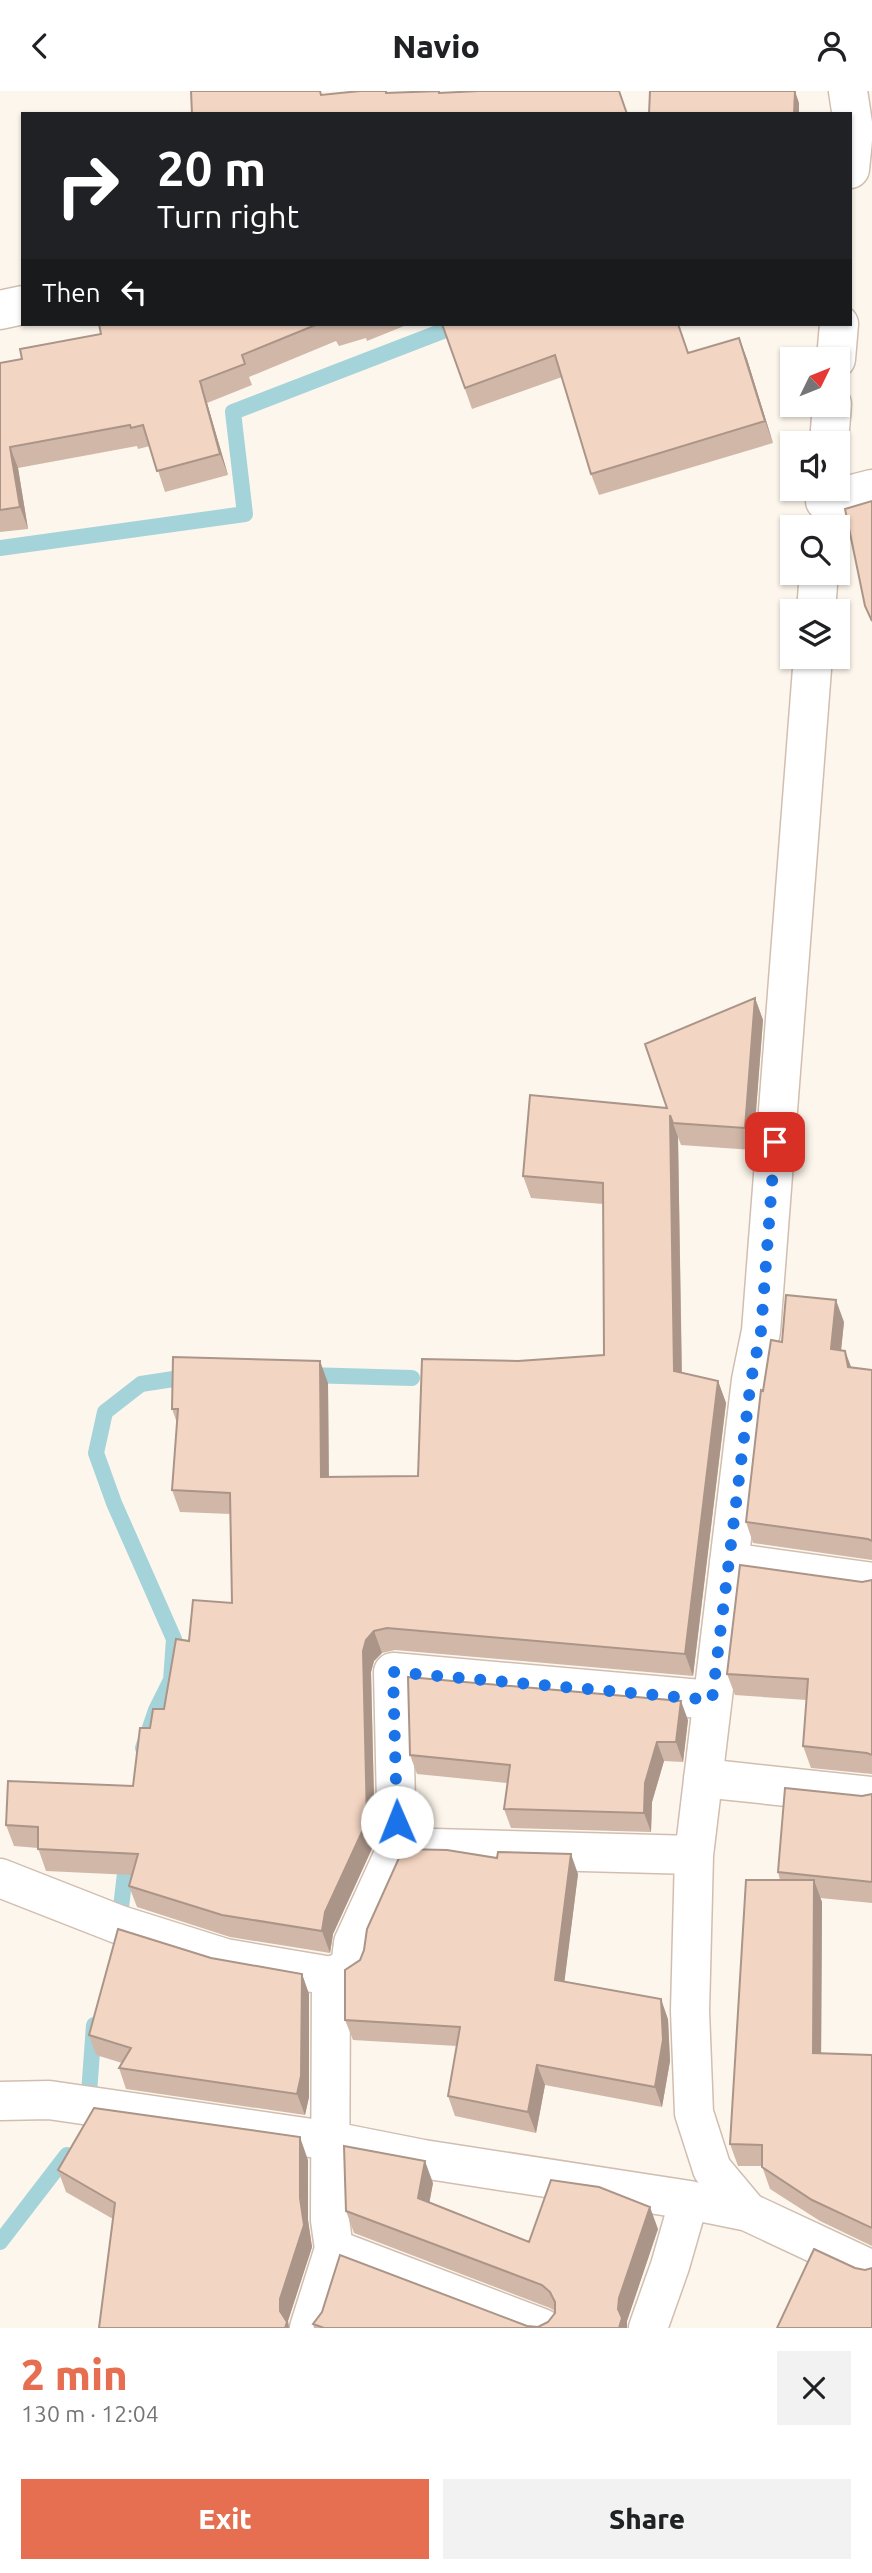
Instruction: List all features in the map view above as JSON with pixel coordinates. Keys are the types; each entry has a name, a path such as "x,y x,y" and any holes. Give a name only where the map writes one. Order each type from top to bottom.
{"street":[{"path":"848,91 859,128 852,160"},
{"path":"0,310 21,305"},
{"path":"837,347 839,326"},
{"path":"824,505 872,489"},
{"path":"748,2212 712,2169 694,2113 690,2011 694,1855 751,1380 761,1331 812,669"},
{"path":"729,1562 872,1582"},
{"path":"0,1878 120,1925 225,1958 331,1976 350,1968 354,1943 397,1847 393,1672 712,1700"},
{"path":"703,1778 872,1796"},
{"path":"397,1847 694,1855"},
{"path":"309,2328 334,2249 330,2220 331,1976"},
{"path":"0,2101 49,2100 331,2141 423,2159 689,2200 748,2212 872,2270"},
{"path":"648,2328 689,2200"},
{"path":"334,2249 542,2328"}],"building":[{"path":"191,91 320,91 321,95 360,91 619,91 626,112 192,112"},
{"path":"650,91 795,91 794,112 649,112"},
{"path":"99,326 313,326 242,355 245,364 200,381 220,454 157,471 143,425 131,428 130,425 10,447 20,507 0,510 0,363 22,359 20,349 101,334"},
{"path":"443,326 679,326 688,353 739,338 765,421 591,474 555,355 465,388"},
{"path":"872,501 872,621 865,606 850,533 850,515 846,515 845,509"},
{"path":"755,998 745,1128 673,1123 670,1115 674,1371 718,1381 685,1654 387,1628 374,1631 366,1640 363,1651 367,1821 325,1912 322,1931 222,1915 129,1886 138,1854 38,1849 38,1827 6,1825 8,1781 133,1786 140,1728 150,1728 153,1709 164,1709 176,1639 189,1641 193,1600 232,1603 230,1493 172,1490 178,1409 172,1409 173,1357 320,1361 321,1477 418,1476 422,1359 518,1361 604,1355 603,1183 523,1176 530,1095 667,1108 645,1044"},
{"path":"786,1295 836,1300 831,1349 845,1351 848,1367 872,1370 872,1541 746,1522 761,1390 763,1391 771,1340 782,1342"},
{"path":"740,1565 862,1582 872,1580 872,1755 803,1746 808,1679 727,1674"},
{"path":"408,1677 681,1701 676,1742 657,1742 645,1783 644,1813 504,1809 510,1765 410,1755"},
{"path":"785,1788 862,1796 872,1794 872,1882 778,1872"},
{"path":"403,1849 447,1850 497,1858 498,1852 571,1854 555,1980 661,1999 663,2040 655,2087 537,2065 528,2112 448,2096 460,2027 345,2020 345,1970 360,1960 367,1929"},
{"path":"746,1880 814,1880 813,2053 872,2055 872,2228 812,2200 762,2167 762,2145 730,2144"},
{"path":"118,1929 211,1958 302,1974 301,2076 297,2094 119,2068 131,2048 89,2035"},
{"path":"94,2108 300,2137 300,2198 304,2225 280,2299 280,2311 287,2322 285,2328 99,2328 115,2203 58,2170"},
{"path":"344,2146 425,2161 418,2198 529,2242 551,2180 599,2187 650,2207 619,2298 618,2309 622,2318 619,2328 324,2328 313,2324 322,2312 340,2255 527,2326 538,2327 548,2322 555,2313 555,2302 550,2292 542,2285 346,2211"},
{"path":"814,2249 855,2268 872,2268 872,2328 777,2328"}],"waterway":[{"path":"0,548 245,514 233,412 456,326"},
{"path":"306,1375 412,1378"},
{"path":"143,1748 156,1710 171,1680 174,1639 114,1503 96,1453 105,1412 141,1384 193,1376"},
{"path":"120,1916 127,1856"},
{"path":"89,2093 94,2025"},
{"path":"0,2242 67,2155"}],"route":[{"path":"397,1822 393,1672 712,1700 751,1380 761,1331 775,1142"}]}
